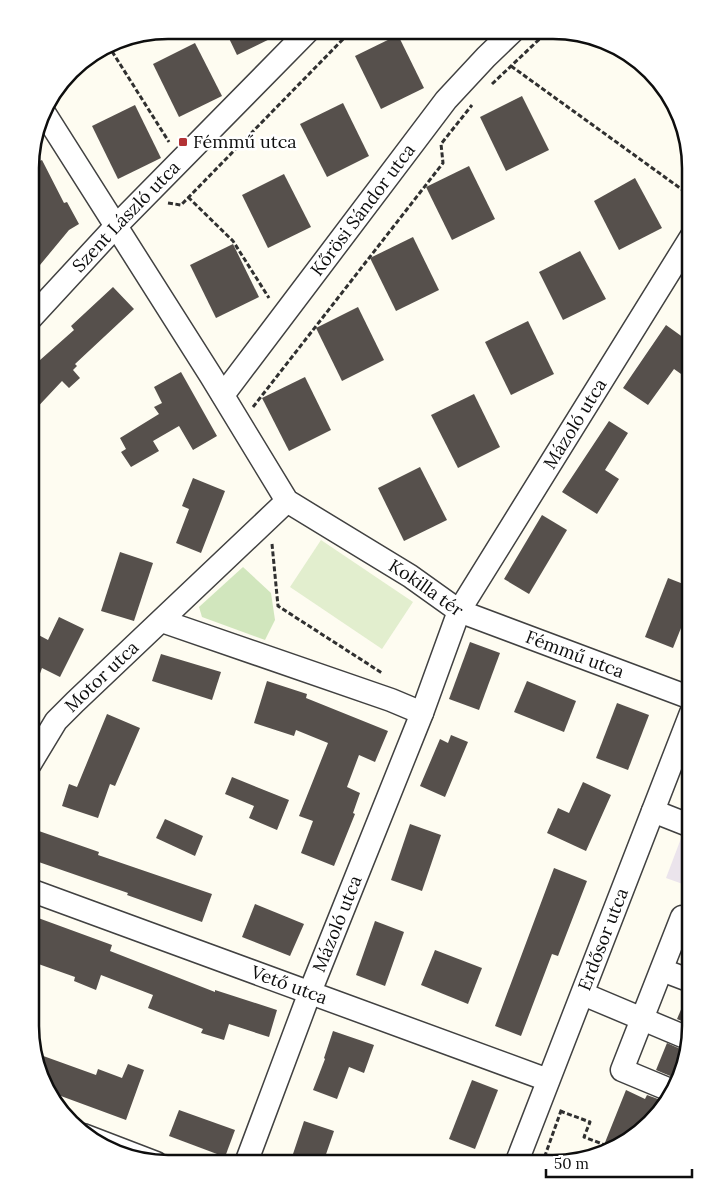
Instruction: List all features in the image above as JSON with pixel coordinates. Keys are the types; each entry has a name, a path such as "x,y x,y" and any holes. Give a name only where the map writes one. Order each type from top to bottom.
{"street":[{"name":"Szent László utca","path":"39,309 116,226 300,39"},
{"name":"Kőrösi Sándor utca","path":"222,395 446,100 505,39"},
{"path":"48,120 287,501 162,620 391,700 422,713"},
{"name":"Mázoló utca","path":"459,611 682,252"},
{"name":"Kokilla tér","path":"287,501 410,576 459,611 422,713"},
{"name":"Fémmű utca","path":"459,611 682,695"},
{"name":"Motor utca","path":"39,749 56,721 74,702 162,620"},
{"name":"Mázoló utca","path":"249,1155 310,992 422,713"},
{"name":"Erdősor utca","path":"520,1155 682,736"},
{"path":"653,811 682,822"},
{"name":"Vető utca","path":"39,893 548,1080"},
{"path":"666,1088 622,1070 682,917"},
{"path":"662,970 682,978"},
{"path":"582,994 682,1036"}],"path":[{"path":"165,202 181,205 343,39"},
{"path":"487,88 540,39"},
{"path":"112,52 170,143"},
{"path":"511,66 682,190"},
{"path":"248,413 443,163 442,144 476,101"},
{"path":"188,197 233,241 269,298"},
{"path":"263,305 275,290"},
{"path":"270,518 278,606 382,673 391,700"},
{"path":"540,1103 590,1122 584,1136 604,1144"},
{"path":"545,1155 561,1111"}],"shaded area":[{"path":"682,836 682,884 666,878"}],"green space":[{"path":"321,540 413,602 382,649 290,587"},
{"path":"243,567 271,593 275,620 265,640 202,617 199,607"}],"building":[{"path":"229,39 270,39 237,55"},
{"path":"390,39 400,39 424,88 381,109 355,56"},
{"path":"195,43 222,96 179,117 153,64"},
{"path":"522,96 549,150 506,171 480,117"},
{"path":"343,103 369,156 327,177 300,124"},
{"path":"135,105 161,158 118,179 92,126"},
{"path":"42,160 64,203 67,202 79,224 69,230 40,265 39,264 39,161"},
{"path":"469,166 495,219 452,240 426,187"},
{"path":"284,174 311,227 268,248 242,195"},
{"path":"635,178 662,228 619,250 594,201"},
{"path":"413,237 439,290 396,311 370,258"},
{"path":"233,244 259,297 216,318 190,265"},
{"path":"580,251 606,299 563,320 539,272"},
{"path":"113,287 134,309 75,364 77,366 73,370 80,378 69,388 62,381 39,405 39,361 74,330 71,326"},
{"path":"358,307 384,360 342,381 316,328"},
{"path":"528,321 554,374 511,395 485,342"},
{"path":"666,325 682,337 682,375 674,369 648,405 623,388"},
{"path":"181,372 217,436 193,450 179,426 153,441 159,451 131,467 121,452 126,449 120,438 159,414 154,407 162,403 154,387"},
{"path":"305,377 331,430 289,451 262,398"},
{"path":"474,394 500,447 458,468 431,415"},
{"path":"609,421 628,433 605,470 619,479 597,514 562,492"},
{"path":"420,467 447,520 404,541 378,488"},
{"path":"193,478 225,491 201,553 176,543 189,509 182,506"},
{"path":"542,515 567,530 529,594 504,579"},
{"path":"120,552 153,563 134,621 101,611"},
{"path":"668,578 682,583 682,626 673,648 645,637"},
{"path":"59,617 84,629 60,677 42,668 39,676 39,635 48,640"},
{"path":"470,642 500,653 479,710 449,699"},
{"path":"161,654 221,672 212,700 152,681"},
{"path":"267,681 307,694 306,698 388,731 375,762 359,755 347,787 360,793 353,813 355,814 334,866 301,853 313,821 299,816 328,743 296,730 294,736 254,723"},
{"path":"527,681 576,701 564,732 514,712"},
{"path":"617,703 649,715 628,770 596,758"},
{"path":"107,714 140,728 115,786 110,784 98,818 62,806 69,784 77,787"},
{"path":"451,735 468,742 445,797 420,786 440,739 448,743"},
{"path":"232,777 289,800 277,830 249,818 254,806 225,794"},
{"path":"583,782 611,795 586,851 547,833 558,808 569,813"},
{"path":"165,819 203,836 195,856 156,838"},
{"path":"410,824 441,835 422,891 391,880"},
{"path":"39,831 99,852 98,855 212,894 202,922 127,895 128,893 39,862"},
{"path":"554,868 587,881 558,956 552,954 521,1036 495,1026"},
{"path":"255,904 304,924 290,956 242,937"},
{"path":"39,918 112,945 110,951 215,992 215,990 277,1010 269,1037 229,1024 224,1040 201,1033 203,1029 148,1008 153,995 101,975 96,990 74,981 75,977 39,964"},
{"path":"375,921 404,932 385,986 356,975"},
{"path":"435,950 482,968 468,1004 421,985"},
{"path":"682,1007 682,1021 677,1019"},
{"path":"333,1031 374,1045 364,1073 349,1067 337,1099 313,1090"},
{"path":"667,1043 680,1049 672,1077 656,1070"},
{"path":"42,1056 96,1075 98,1069 122,1078 128,1064 144,1070 126,1120 59,1095 49,1076"},
{"path":"472,1080 498,1090 475,1149 449,1139"},
{"path":"626,1090 645,1099 647,1095 659,1100 645,1118 632,1129 604,1144"},
{"path":"179,1110 235,1130 226,1155 220,1155 169,1136"},
{"path":"304,1121 334,1131 326,1155 293,1155"}],"place":[{"name":"Fémmű utca","path":"183,142"}]}
